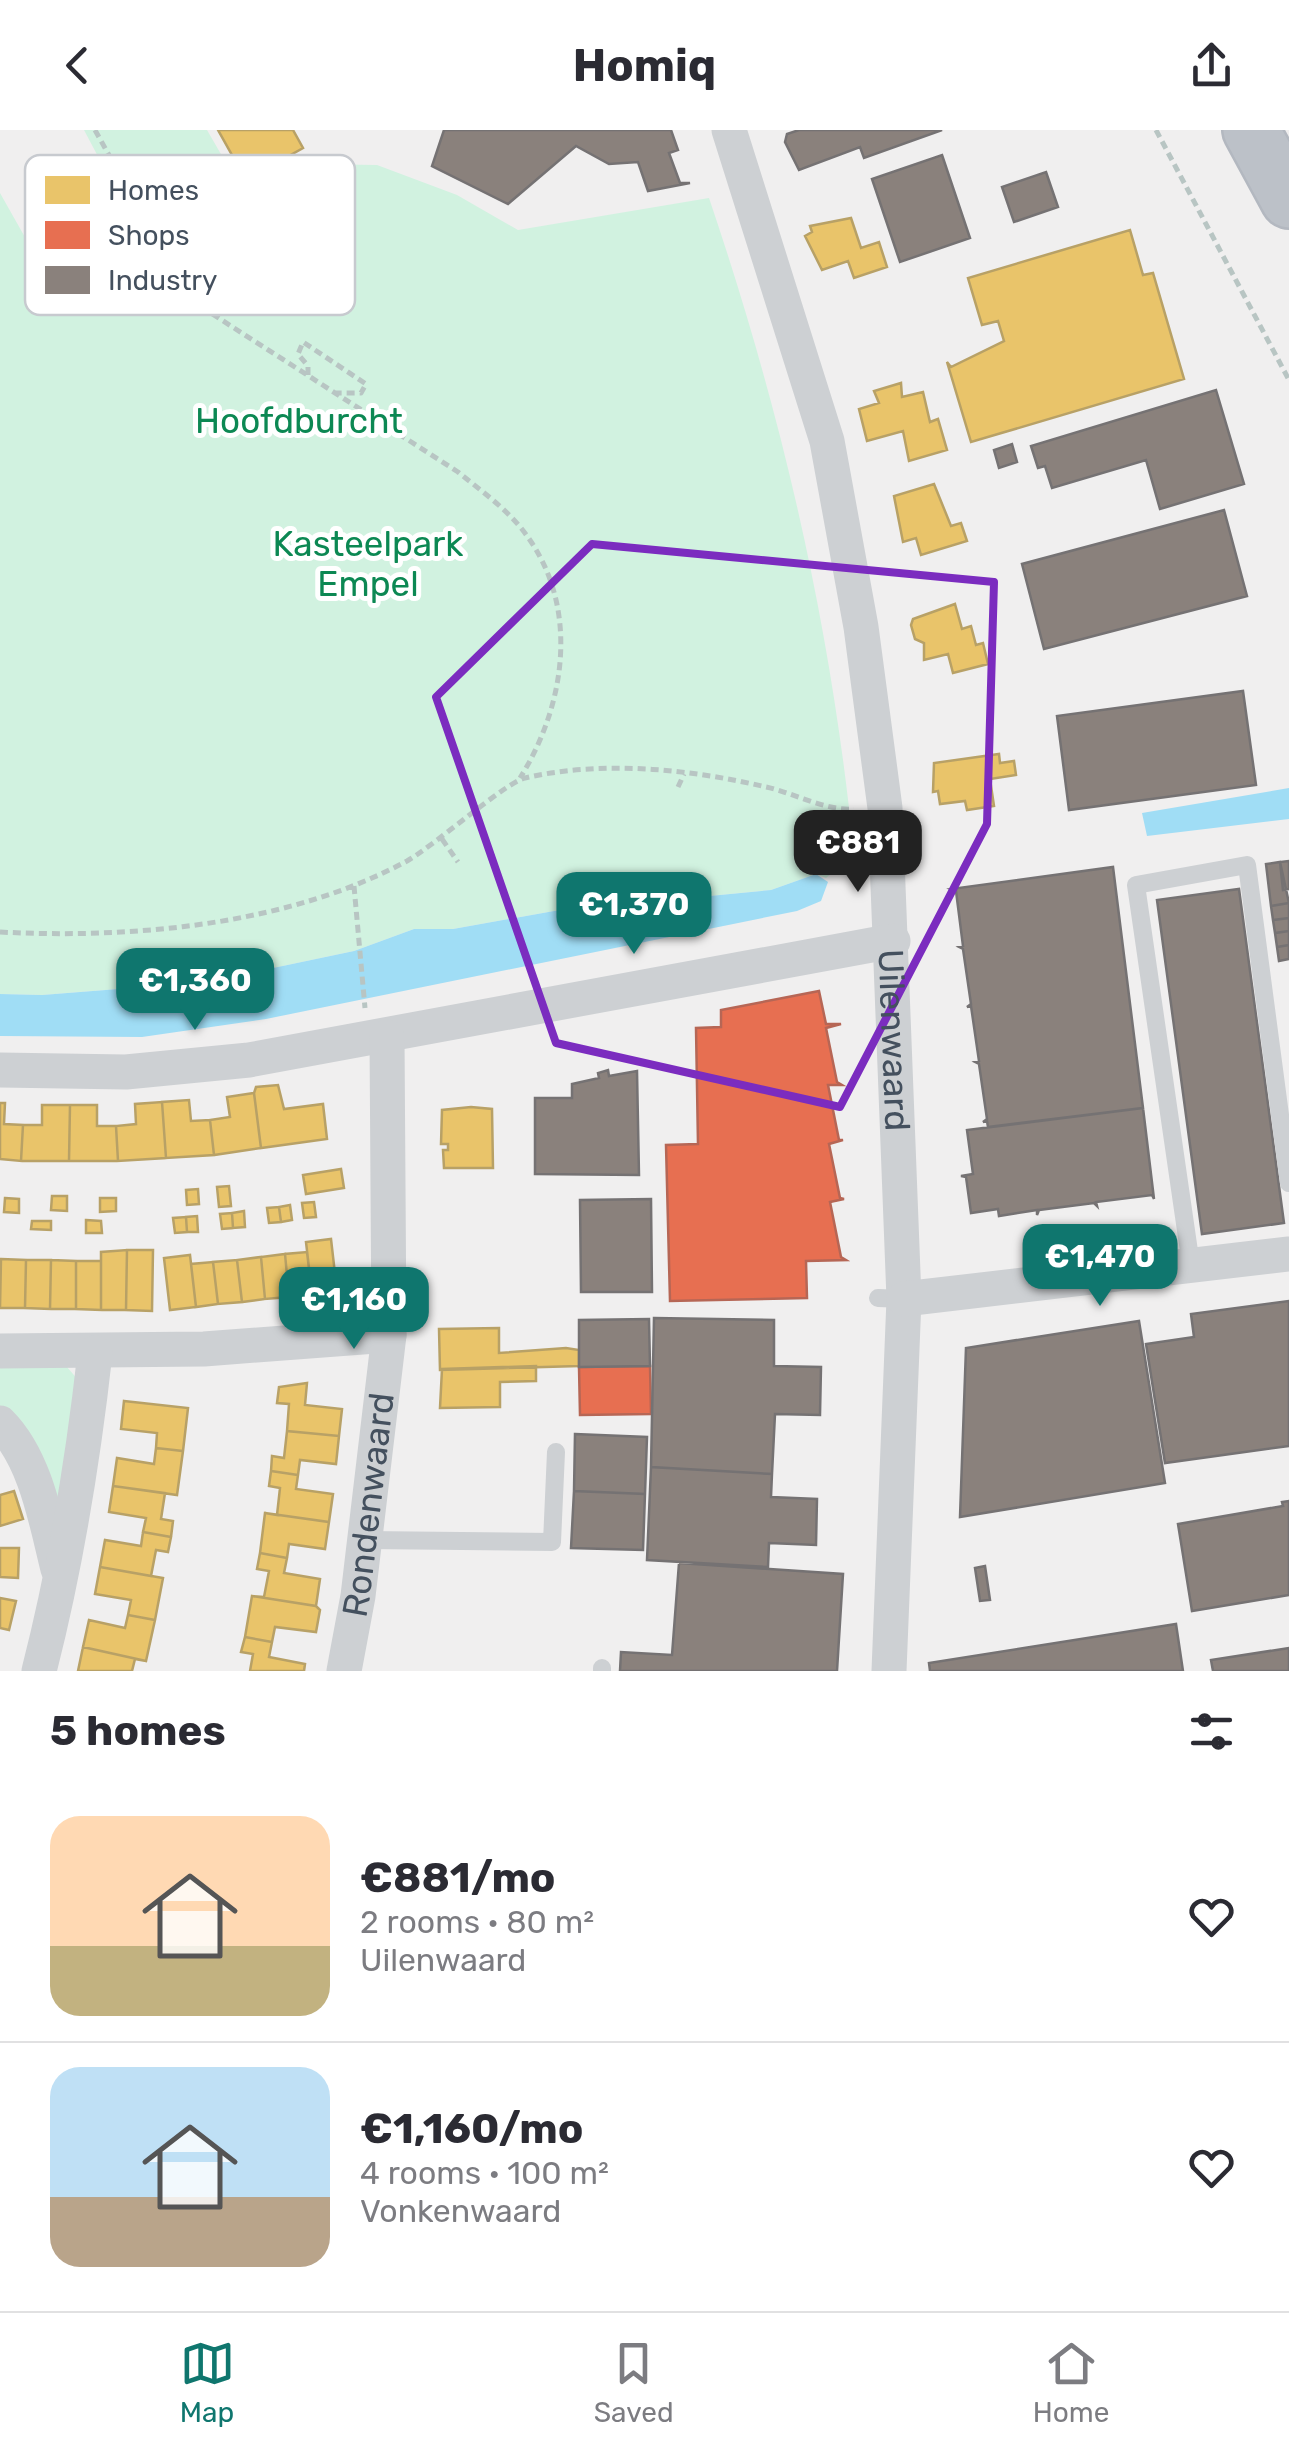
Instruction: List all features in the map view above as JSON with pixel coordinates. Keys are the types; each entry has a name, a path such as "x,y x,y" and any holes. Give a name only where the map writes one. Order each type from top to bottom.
{"highway":[{"path":"1251,130 1289,200"}],"street":[{"name":"Uilenwaard","path":"729,130 827,441 861,626 871,808 893,940 889,1671"},
{"path":"0,1070 144,1070 249,1060 893,940"},
{"name":"Rondenwaard","path":"344,1671 365,1540 389,1335 378,1038"},
{"path":"891,1299 1289,1254"},
{"path":"0,1351 95,1354 389,1335"},
{"path":"39,1671 62,1583 83,1460 95,1354"},
{"path":"0,1423 10,1433 40,1497 62,1583"}],"lane":[{"path":"1192,1265 1136,885 1246,865 1289,1183"},
{"path":"365,1540 552,1542 556,1452"}],"path":[{"path":"96,130 110,155"},
{"path":"1156,130 1289,380"},
{"path":"0,932 194,924 284,907 354,886 442,839 520,778 537,752 553,710 563,663 554,598 540,556 498,504 458,472 214,315"},
{"path":"308,375 308,366 298,354 303,342 366,384 361,393 335,393"},
{"path":"520,778 608,770 684,774 871,808"},
{"path":"678,787 684,774"},
{"path":"854,790 871,808"},
{"path":"442,839 458,862"},
{"path":"354,886 378,1038"}],"highlighted area":[{"path":"592,544 994,582 987,824 840,1107 556,1043 436,697"}],"green space":[{"name":"Kasteelpark Empel","path":"84,130 207,130 221,155 97,155"},
{"name":"Kasteelpark Empel","path":"355,165 377,165 457,195 518,230 709,198 759,360 801,522 832,687 854,855 826,878 816,874 771,890 554,911 453,929 414,929 354,951 207,982 42,995 0,994 0,193 25,237 25,315 355,315"},
{"path":"0,1362 67,1367 79,1381 59,1500 0,1409"}],"water":[{"path":"1289,788 1289,819 1147,836 1142,813"},
{"path":"816,874 828,882 821,901 797,911 266,1019 142,1037 0,1036 0,994 42,995 207,982 354,951 414,929 453,929 554,911 771,890"}],"building: Homes":[{"path":"218,130 293,130 303,148 291,155 232,155"},
{"path":"851,218 861,248 879,242 887,267 854,278 848,261 822,270 805,236 812,232 810,226"},
{"path":"1130,230 1143,275 1153,273 1184,379 971,442 947,362 951,367 1004,341 998,321 982,325 968,278"},
{"path":"901,383 902,397 923,392 930,422 938,419 947,450 909,461 903,431 867,441 859,409 879,403 874,391"},
{"path":"934,484 951,526 961,523 967,541 921,555 916,538 903,542 894,496"},
{"path":"955,604 962,629 971,626 976,645 983,643 988,664 953,673 948,654 924,660 924,643 915,639 911,625 913,619"},
{"path":"999,754 1000,763 1014,761 1016,775 990,779 994,806 967,810 965,801 940,804 938,791 933,792 934,763"},
{"path":"278,1085 284,1109 323,1104 327,1139 261,1148 254,1093 256,1087"},
{"path":"254,1093 261,1148 214,1155 210,1120 230,1117 227,1097"},
{"path":"189,1100 191,1121 210,1120 214,1155 166,1158 162,1102"},
{"path":"162,1102 166,1158 118,1161 116,1126 136,1124 135,1104"},
{"path":"0,1103 5,1103 4,1124 23,1125 21,1161 0,1159"},
{"path":"42,1105 70,1105 69,1161 21,1161 23,1125 42,1125"},
{"path":"70,1105 97,1105 97,1126 116,1126 118,1161 69,1161"},
{"path":"492,1109 493,1168 444,1168 443,1150 448,1150 448,1144 441,1144 442,1110"},
{"path":"341,1169 344,1188 306,1194 303,1175"},
{"path":"229,1186 231,1206 219,1207 217,1187"},
{"path":"198,1189 199,1204 187,1205 186,1190"},
{"path":"52,1196 67,1196 67,1211 51,1210"},
{"path":"5,1198 19,1199 19,1213 4,1212"},
{"path":"100,1198 116,1198 116,1211 100,1212"},
{"path":"314,1202 316,1217 304,1218 302,1203"},
{"path":"290,1205 292,1220 281,1222 279,1207"},
{"path":"279,1207 281,1222 269,1223 267,1208"},
{"path":"244,1211 245,1227 233,1228 232,1213"},
{"path":"232,1213 233,1228 222,1229 220,1214"},
{"path":"197,1216 198,1232 187,1232 186,1217"},
{"path":"186,1217 187,1232 175,1233 173,1218"},
{"path":"86,1220 101,1221 102,1233 86,1233"},
{"path":"32,1221 51,1221 51,1230 31,1229"},
{"path":"331,1239 337,1291 312,1294 306,1242"},
{"path":"127,1250 153,1250 152,1311 126,1310"},
{"path":"127,1250 126,1310 101,1310 101,1252"},
{"path":"307,1252 312,1294 289,1297 285,1254"},
{"path":"285,1254 289,1297 265,1299 261,1257"},
{"path":"190,1255 196,1307 170,1310 164,1258"},
{"path":"261,1257 265,1299 242,1302 237,1260"},
{"path":"1,1259 26,1260 25,1308 0,1308"},
{"path":"26,1260 51,1260 50,1309 25,1308"},
{"path":"51,1260 76,1261 76,1309 50,1309"},
{"path":"237,1260 242,1302 218,1304 213,1262"},
{"path":"76,1261 101,1261 101,1310 76,1309"},
{"path":"213,1262 218,1304 196,1307 191,1264"},
{"path":"499,1328 499,1353 579,1350 579,1366 440,1370 439,1329"},
{"path":"536,1366 536,1381 500,1382 500,1407 440,1408 442,1369"},
{"path":"307,1383 305,1405 342,1409 339,1436 287,1431 289,1404 277,1403 279,1387"},
{"path":"124,1401 188,1408 183,1451 156,1448 157,1433 121,1429"},
{"path":"287,1431 339,1436 336,1464 300,1460 298,1475 271,1471 272,1456 284,1458"},
{"path":"156,1448 183,1451 177,1495 113,1486 117,1458 154,1464"},
{"path":"271,1471 298,1475 296,1489 333,1494 329,1522 277,1515 280,1488 269,1486"},
{"path":"113,1486 165,1493 161,1519 173,1521 171,1537 143,1532 146,1518 109,1512"},
{"path":"14,1491 23,1519 0,1526 0,1495"},
{"path":"265,1513 329,1522 325,1549 289,1544 287,1558 260,1553"},
{"path":"143,1532 171,1537 168,1552 156,1550 151,1576 100,1567 105,1540 141,1546"},
{"path":"0,1548 19,1548 18,1578 0,1577"},
{"path":"260,1553 287,1558 284,1573 320,1579 316,1606 252,1596 264,1597 269,1571 257,1569"},
{"path":"100,1567 163,1578 155,1620 128,1615 131,1600 95,1594"},
{"path":"252,1596 316,1606 320,1610 316,1632 275,1627 272,1642 245,1637"},
{"path":"0,1598 16,1601 9,1630 0,1628"},
{"path":"128,1615 155,1620 146,1661 83,1647 89,1620 125,1628"},
{"path":"245,1637 272,1642 269,1657 305,1664 304,1671 250,1671 253,1654 241,1652"},
{"path":"83,1647 146,1661 135,1659 132,1671 78,1671"}],"building: Shops":[{"path":"819,991 826,1024 841,1024 826,1028 837,1082 842,1085 828,1085 839,1140 843,1140 829,1144 840,1198 844,1199 830,1202 841,1257 846,1260 806,1261 807,1298 670,1301 666,1145 698,1144 696,1028 721,1027 721,1010"},
{"path":"650,1366 651,1414 580,1415 579,1367"}],"building: Industry":[{"path":"444,130 671,130 678,150 669,153 680,183 690,183 648,191 638,162 609,164 576,146 508,204 432,166"},
{"path":"799,130 942,130 864,158 860,147 799,170 785,142 787,134"},
{"path":"942,155 970,238 900,262 872,179"},
{"path":"1046,172 1058,207 1014,222 1002,187"},
{"path":"1216,390 1244,484 1160,509 1146,460 1052,488 1045,466 1038,468 1031,446"},
{"path":"1012,444 1017,462 999,468 994,450"},
{"path":"1224,510 1247,596 1044,649 1022,564"},
{"path":"1243,691 1256,785 1069,810 1057,716"},
{"path":"1289,861 1289,889 1283,890 1280,862"},
{"path":"1280,862 1289,903 1271,906 1266,864"},
{"path":"1113,867 1143,1108 988,1127 987,1121 983,1122 987,1119 979,1064 975,1062 979,1061 971,1006 967,1007 971,1004 963,949 959,947 963,946 956,891 951,889"},
{"path":"1239,889 1284,1223 1202,1234 1157,900"},
{"path":"1289,903 1289,918 1273,920 1271,906"},
{"path":"1289,918 1289,931 1275,933 1273,920"},
{"path":"1289,931 1289,945 1277,947 1275,933"},
{"path":"1289,945 1289,959 1279,961 1277,947"},
{"path":"608,1070 609,1076 637,1071 639,1175 535,1174 535,1098 572,1098 572,1084 599,1078 598,1073"},
{"path":"1143,1108 1154,1199 1152,1195 1096,1202 1097,1206 1094,1203 1039,1210 1037,1215 1037,1210 999,1216 998,1209 971,1213 966,1177 961,1176 973,1174 967,1130"},
{"path":"651,1199 652,1292 581,1292 580,1200"},
{"path":"1289,1301 1289,1446 1165,1463 1146,1344 1194,1337 1191,1314"},
{"path":"654,1318 774,1320 774,1366 821,1367 820,1415 775,1414 772,1474 651,1467"},
{"path":"649,1319 650,1366 579,1367 579,1320"},
{"path":"1139,1321 1165,1483 960,1517 966,1348"},
{"path":"575,1434 647,1437 645,1494 574,1491"},
{"path":"651,1467 772,1474 771,1497 817,1499 816,1545 769,1543 768,1567 647,1560"},
{"path":"574,1491 645,1494 643,1550 571,1548"},
{"path":"1289,1501 1289,1595 1192,1611 1178,1524 1283,1506 1282,1502"},
{"path":"679,1563 843,1574 837,1671 620,1671 621,1652 672,1655"},
{"path":"985,1566 990,1600 980,1601 975,1568"},
{"path":"1176,1624 1183,1671 930,1671 929,1663"},
{"path":"1289,1648 1289,1671 1213,1671 1211,1660"}],"park label":[{"name":"Hoofdburcht","path":"299,421"}]}
